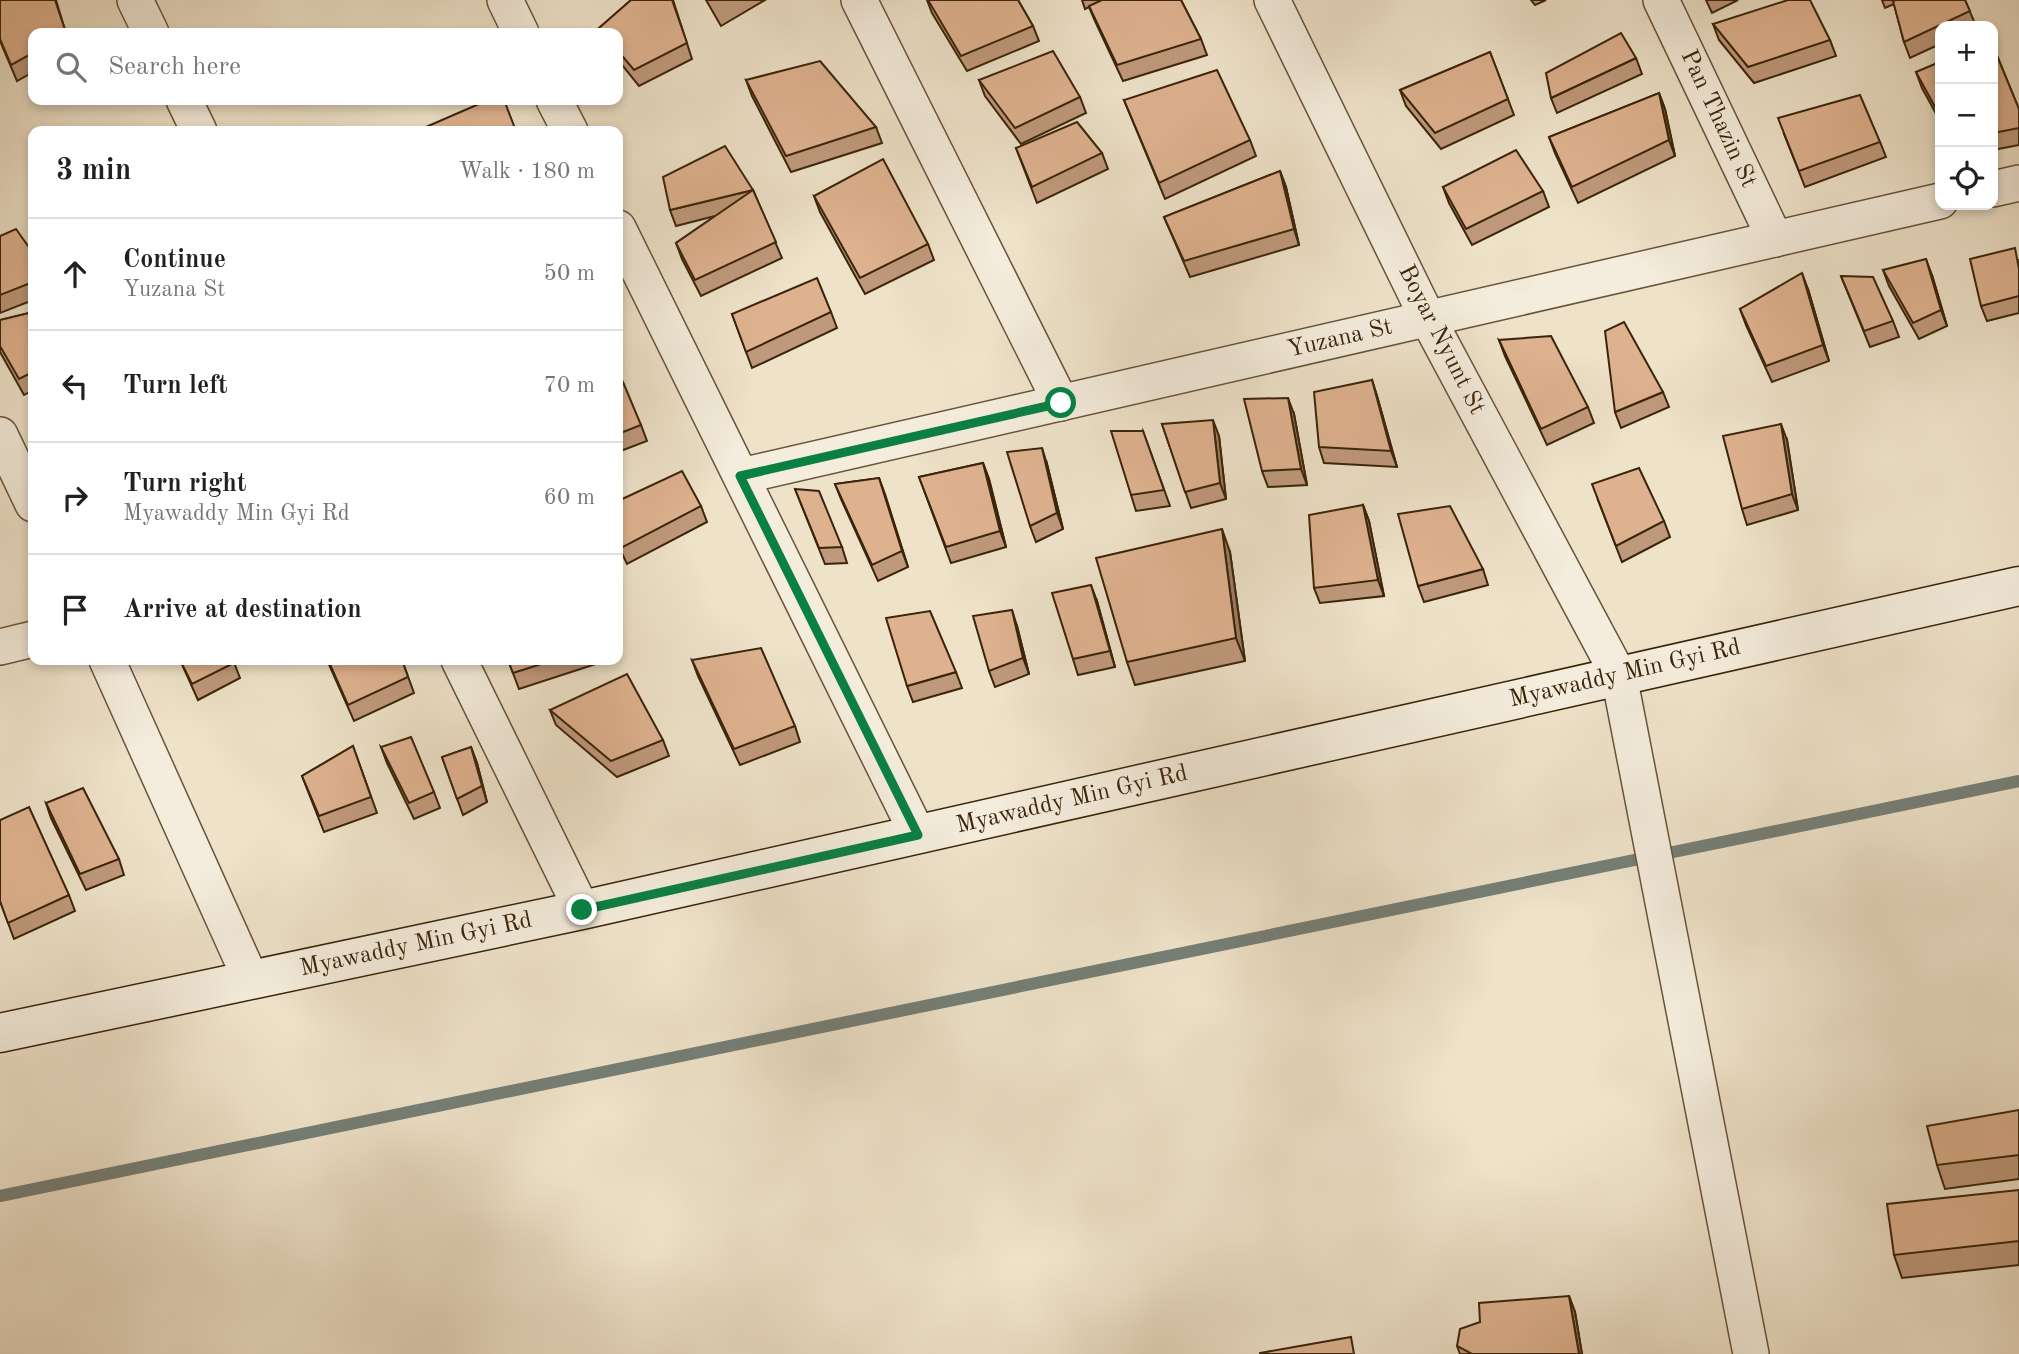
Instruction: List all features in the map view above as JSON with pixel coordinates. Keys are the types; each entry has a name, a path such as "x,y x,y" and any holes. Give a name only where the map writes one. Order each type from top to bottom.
{"main road":[{"name":"Myawaddy Min Gyi Rd","path":"0,1033 582,910 2019,586"}],"street":[{"path":"135,0 149,28"},
{"path":"505,0 519,28"},
{"path":"859,0 1061,403"},
{"name":"Boyar Nyunt St","path":"1272,0 1429,319 1619,676 1751,1354"},
{"name":"Pan Thazin St","path":"1661,0 1774,239"},
{"path":"186,105 197,126"},
{"path":"557,105 567,126"},
{"path":"1998,188 2019,183"},
{"name":"Yuzana St","path":"740,476 1935,202"},
{"path":"623,238 918,835"},
{"path":"0,435 28,494"},
{"path":"0,647 28,640"},
{"path":"109,665 251,980"},
{"path":"461,665 582,910"}],"building":[{"path":"0,0 55,0 64,28 28,28 28,56 11,65 0,39"},
{"path":"631,0 672,0 687,43 634,70 623,57 623,28 599,28"},
{"path":"928,0 1018,0 1033,26 961,56"},
{"path":"1102,0 1181,0 1201,39 1117,65 1089,6"},
{"path":"1788,0 1810,0 1830,40 1748,67 1713,24"},
{"path":"1965,0 1970,11 1949,21 1935,21 1935,27 1904,42 1893,1"},
{"path":"1621,33 1636,58 1551,98 1546,73"},
{"path":"1053,51 1080,97 1015,128 979,80"},
{"path":"1490,52 1508,99 1435,133 1400,90"},
{"path":"1998,58 2019,109 2019,128 1998,132"},
{"path":"820,61 876,127 786,156 746,80"},
{"path":"1935,64 1935,107 1916,72"},
{"path":"1217,70 1250,140 1159,183 1124,100"},
{"path":"1659,93 1669,140 1572,187 1549,137"},
{"path":"1860,95 1880,142 1799,171 1778,118"},
{"path":"476,105 506,105 514,126 428,126"},
{"path":"1077,122 1102,153 1032,187 1016,148"},
{"path":"725,146 753,190 670,210 663,177"},
{"path":"1516,150 1543,191 1466,229 1443,187"},
{"path":"883,159 928,244 860,278 814,196"},
{"path":"1280,171 1294,229 1184,261 1164,217"},
{"path":"753,190 776,242 695,280 676,243"},
{"path":"16,229 28,246 28,284 0,295 0,236"},
{"path":"2015,248 2019,269 2019,296 1981,306 1970,259"},
{"path":"1926,259 1941,310 1913,323 1883,270"},
{"path":"1802,273 1823,345 1766,366 1740,309"},
{"path":"1841,276 1873,277 1893,321 1864,331"},
{"path":"817,278 831,312 746,352 732,314"},
{"path":"28,313 28,374 19,379 0,346 0,320"},
{"path":"1624,322 1663,392 1615,412 1605,331"},
{"path":"1551,336 1588,407 1541,429 1499,340"},
{"path":"1372,380 1391,451 1319,447 1314,392"},
{"path":"623,382 641,425 623,432"},
{"path":"1288,398 1301,469 1262,471 1244,399"},
{"path":"1213,420 1220,483 1185,492 1162,424"},
{"path":"1781,424 1792,494 1742,509 1723,436"},
{"path":"1111,431 1143,431 1164,490 1131,495"},
{"path":"1042,448 1057,513 1030,526 1007,452"},
{"path":"983,463 1000,531 946,547 919,477"},
{"path":"1639,468 1664,521 1616,546 1592,484"},
{"path":"682,471 701,506 623,547 623,499"},
{"path":"879,478 902,551 872,565 835,484"},
{"path":"795,489 819,491 842,547 819,548"},
{"path":"1363,505 1378,580 1314,588 1309,515"},
{"path":"1450,506 1483,569 1418,586 1398,514"},
{"path":"1222,529 1236,638 1127,662 1096,558"},
{"path":"1091,585 1110,651 1073,659 1052,593"},
{"path":"1012,610 1023,658 989,671 973,616"},
{"path":"930,611 956,672 907,686 886,618"},
{"path":"761,648 795,726 734,749 692,660"},
{"path":"182,665 230,665 192,684"},
{"path":"330,665 404,665 408,677 348,705"},
{"path":"510,665 538,665 513,673"},
{"path":"627,674 663,740 611,761 550,710"},
{"path":"411,737 434,792 409,803 381,747"},
{"path":"353,746 371,797 319,816 302,776"},
{"path":"471,747 482,786 457,799 442,757"},
{"path":"83,788 119,859 80,874 46,803"},
{"path":"29,807 69,895 8,923 0,901 0,820"},
{"path":"2019,1110 2019,1155 1937,1165 1927,1126"},
{"path":"2019,1190 2019,1241 1894,1255 1887,1204"},
{"path":"1569,1296 1579,1354 1472,1354 1457,1346 1460,1329 1480,1322 1479,1303"},
{"path":"1351,1337 1354,1354 1260,1354 1260,1353"}],"waterway":[{"path":"0,1196 2019,781"}],"route":[{"path":"582,910 918,835 740,476 1061,403"}]}
